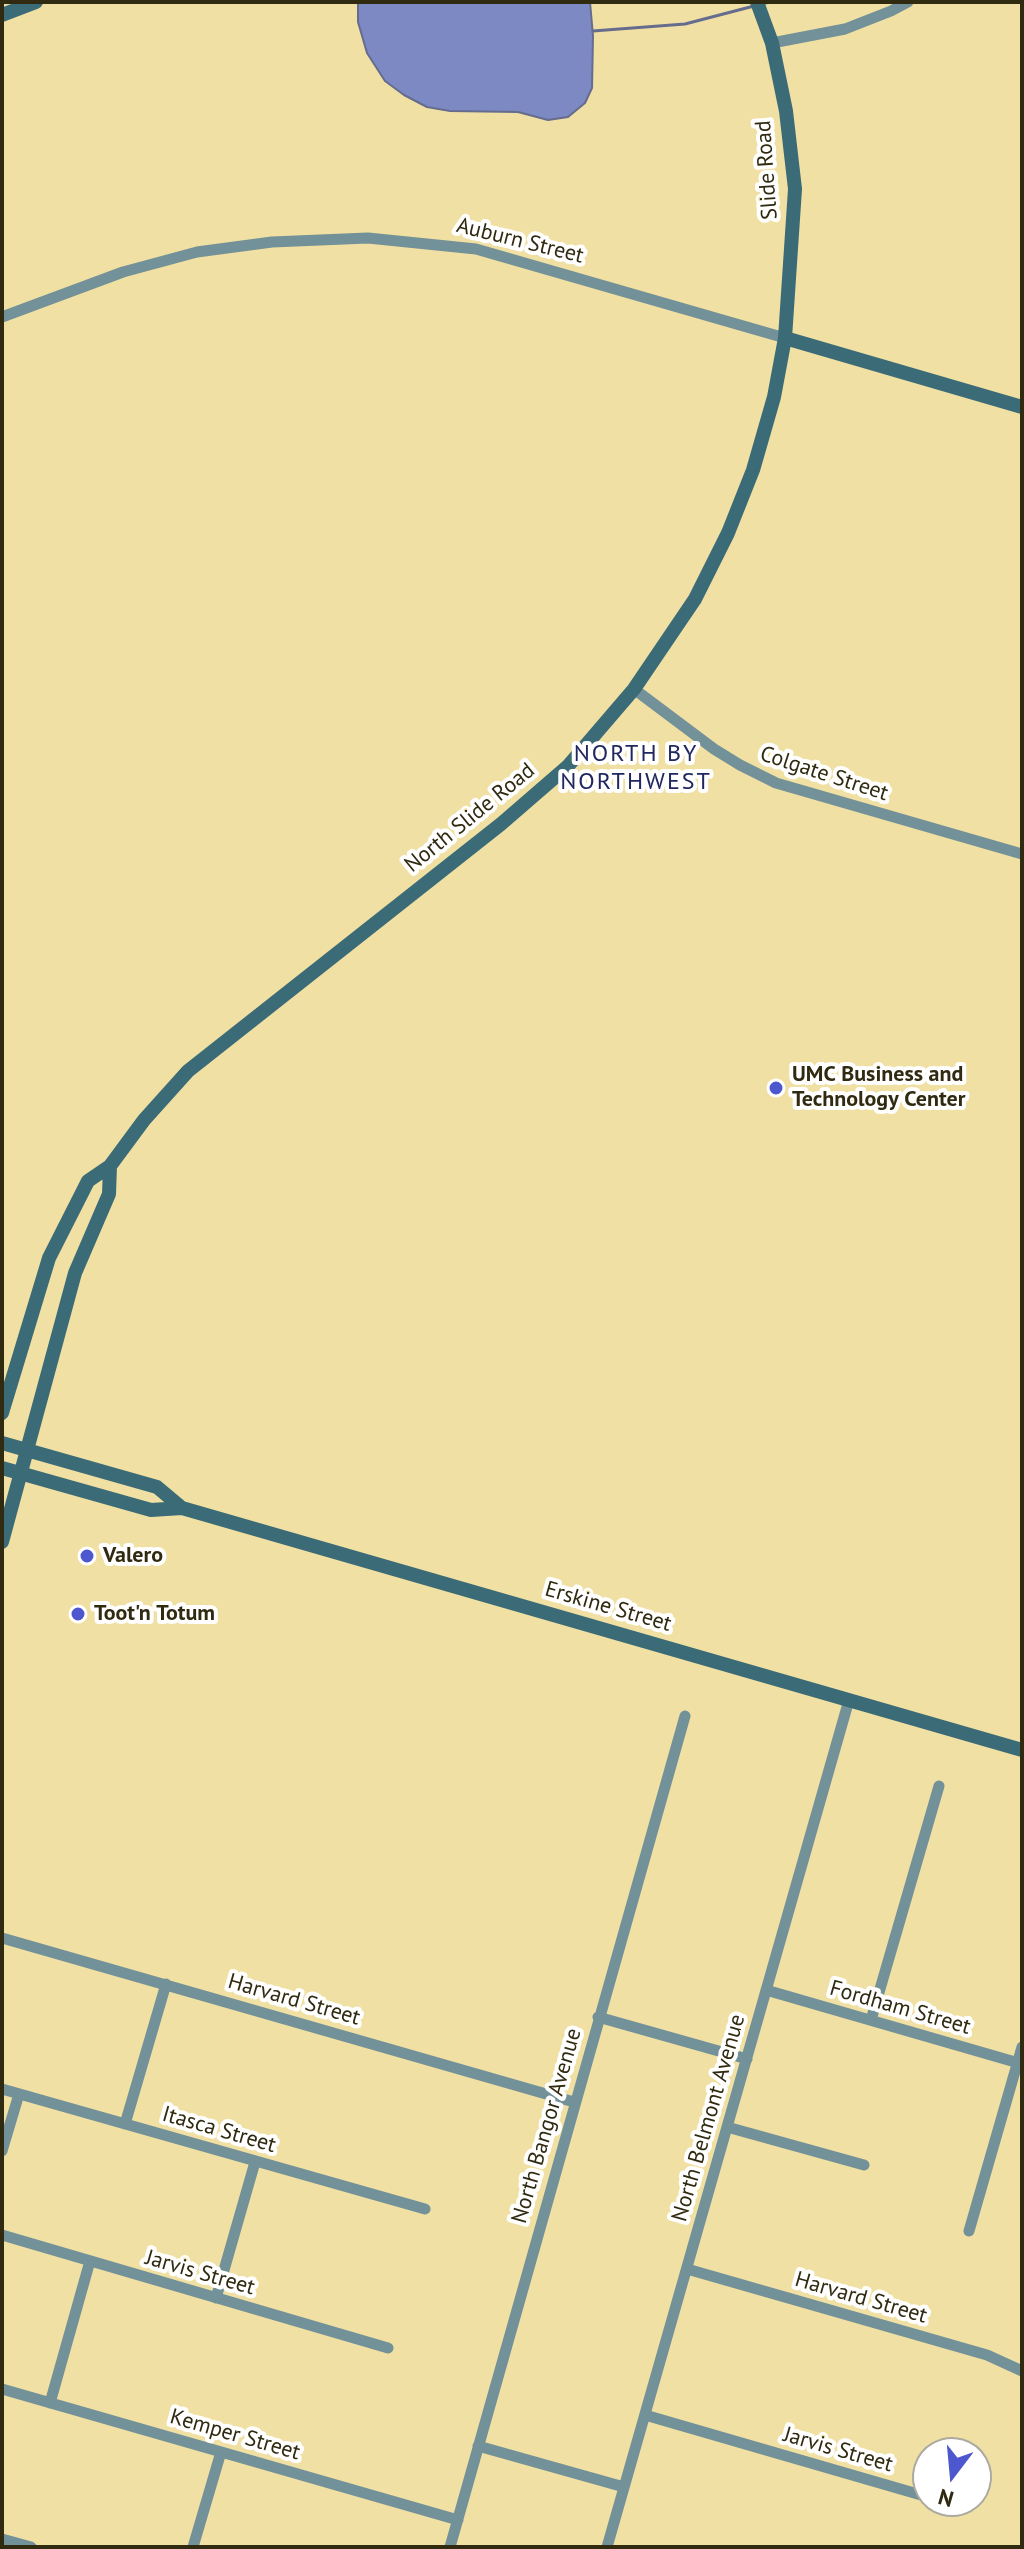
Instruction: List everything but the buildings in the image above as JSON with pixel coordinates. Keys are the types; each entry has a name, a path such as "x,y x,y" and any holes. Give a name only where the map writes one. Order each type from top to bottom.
{"main road":[{"path":"2,15 36,2"},
{"name":"Slide Road","path":"757,2 770,37 786,111 795,189 785,338"},
{"name":"Auburn Street","path":"785,338 1022,407"},
{"name":"North Slide Road","path":"2,1413 41,1281 57,1239 88,1181 110,1166 144,1120 188,1071 501,824 568,766 634,689 695,599 728,533 753,470 774,397 785,338"},
{"name":"North Slide Road","path":"2,1542 75,1273 109,1194 110,1166"},
{"name":"Erskine Street","path":"2,1443 157,1487 182,1508"},
{"name":"Erskine Street","path":"2,1468 151,1510 182,1508 1022,1750"}],"street":[{"path":"770,37 845,29 908,2"},
{"name":"Auburn Street","path":"2,317 123,272 197,252 272,242 368,238 476,249 785,338"},
{"name":"Colgate Street","path":"634,689 714,749 766,779 797,791 1022,854"},
{"name":"North Belmont Avenue","path":"607,2547 849,1700"},
{"name":"North Bangor Avenue","path":"450,2547 685,1716"},
{"path":"871,2020 939,1786"},
{"name":"Harvard Street","path":"2,1938 574,2102"},
{"path":"125,2124 166,1984"},
{"name":"Fordham Street","path":"766,1990 1020,2063"},
{"path":"598,2017 747,2059"},
{"path":"969,2231 1020,2063 1022,2047"},
{"name":"Itasca Street","path":"2,2089 425,2209"},
{"path":"2,2151 19,2094"},
{"path":"727,2127 864,2165"},
{"path":"216,2298 255,2162"},
{"name":"Jarvis Street","path":"2,2235 388,2348"},
{"path":"50,2403 90,2261"},
{"name":"Harvard Street","path":"687,2269 987,2355 1022,2371"},
{"name":"Kemper Street","path":"2,2389 458,2520"},
{"name":"Jarvis Street","path":"645,2415 912,2492"},
{"path":"478,2446 624,2487"},
{"path":"193,2547 221,2452"},
{"path":"2,2539 31,2547"}],"water":[{"path":"358,2 590,2 592,88 585,103 568,117 548,120 518,112 450,111 427,107 385,81 367,53 358,22"}],"waterway":[{"path":"761,4 770,2"},
{"path":"593,31 685,24 754,6"}],"place":[{"name":"UMC Business and Technology Center","path":"776,1088"},
{"name":"Valero","path":"87,1556"},
{"name":"Toot'n Totum","path":"78,1614"}],"district":[{"name":"NORTH BY NORTHWEST","path":"636,768"}]}
